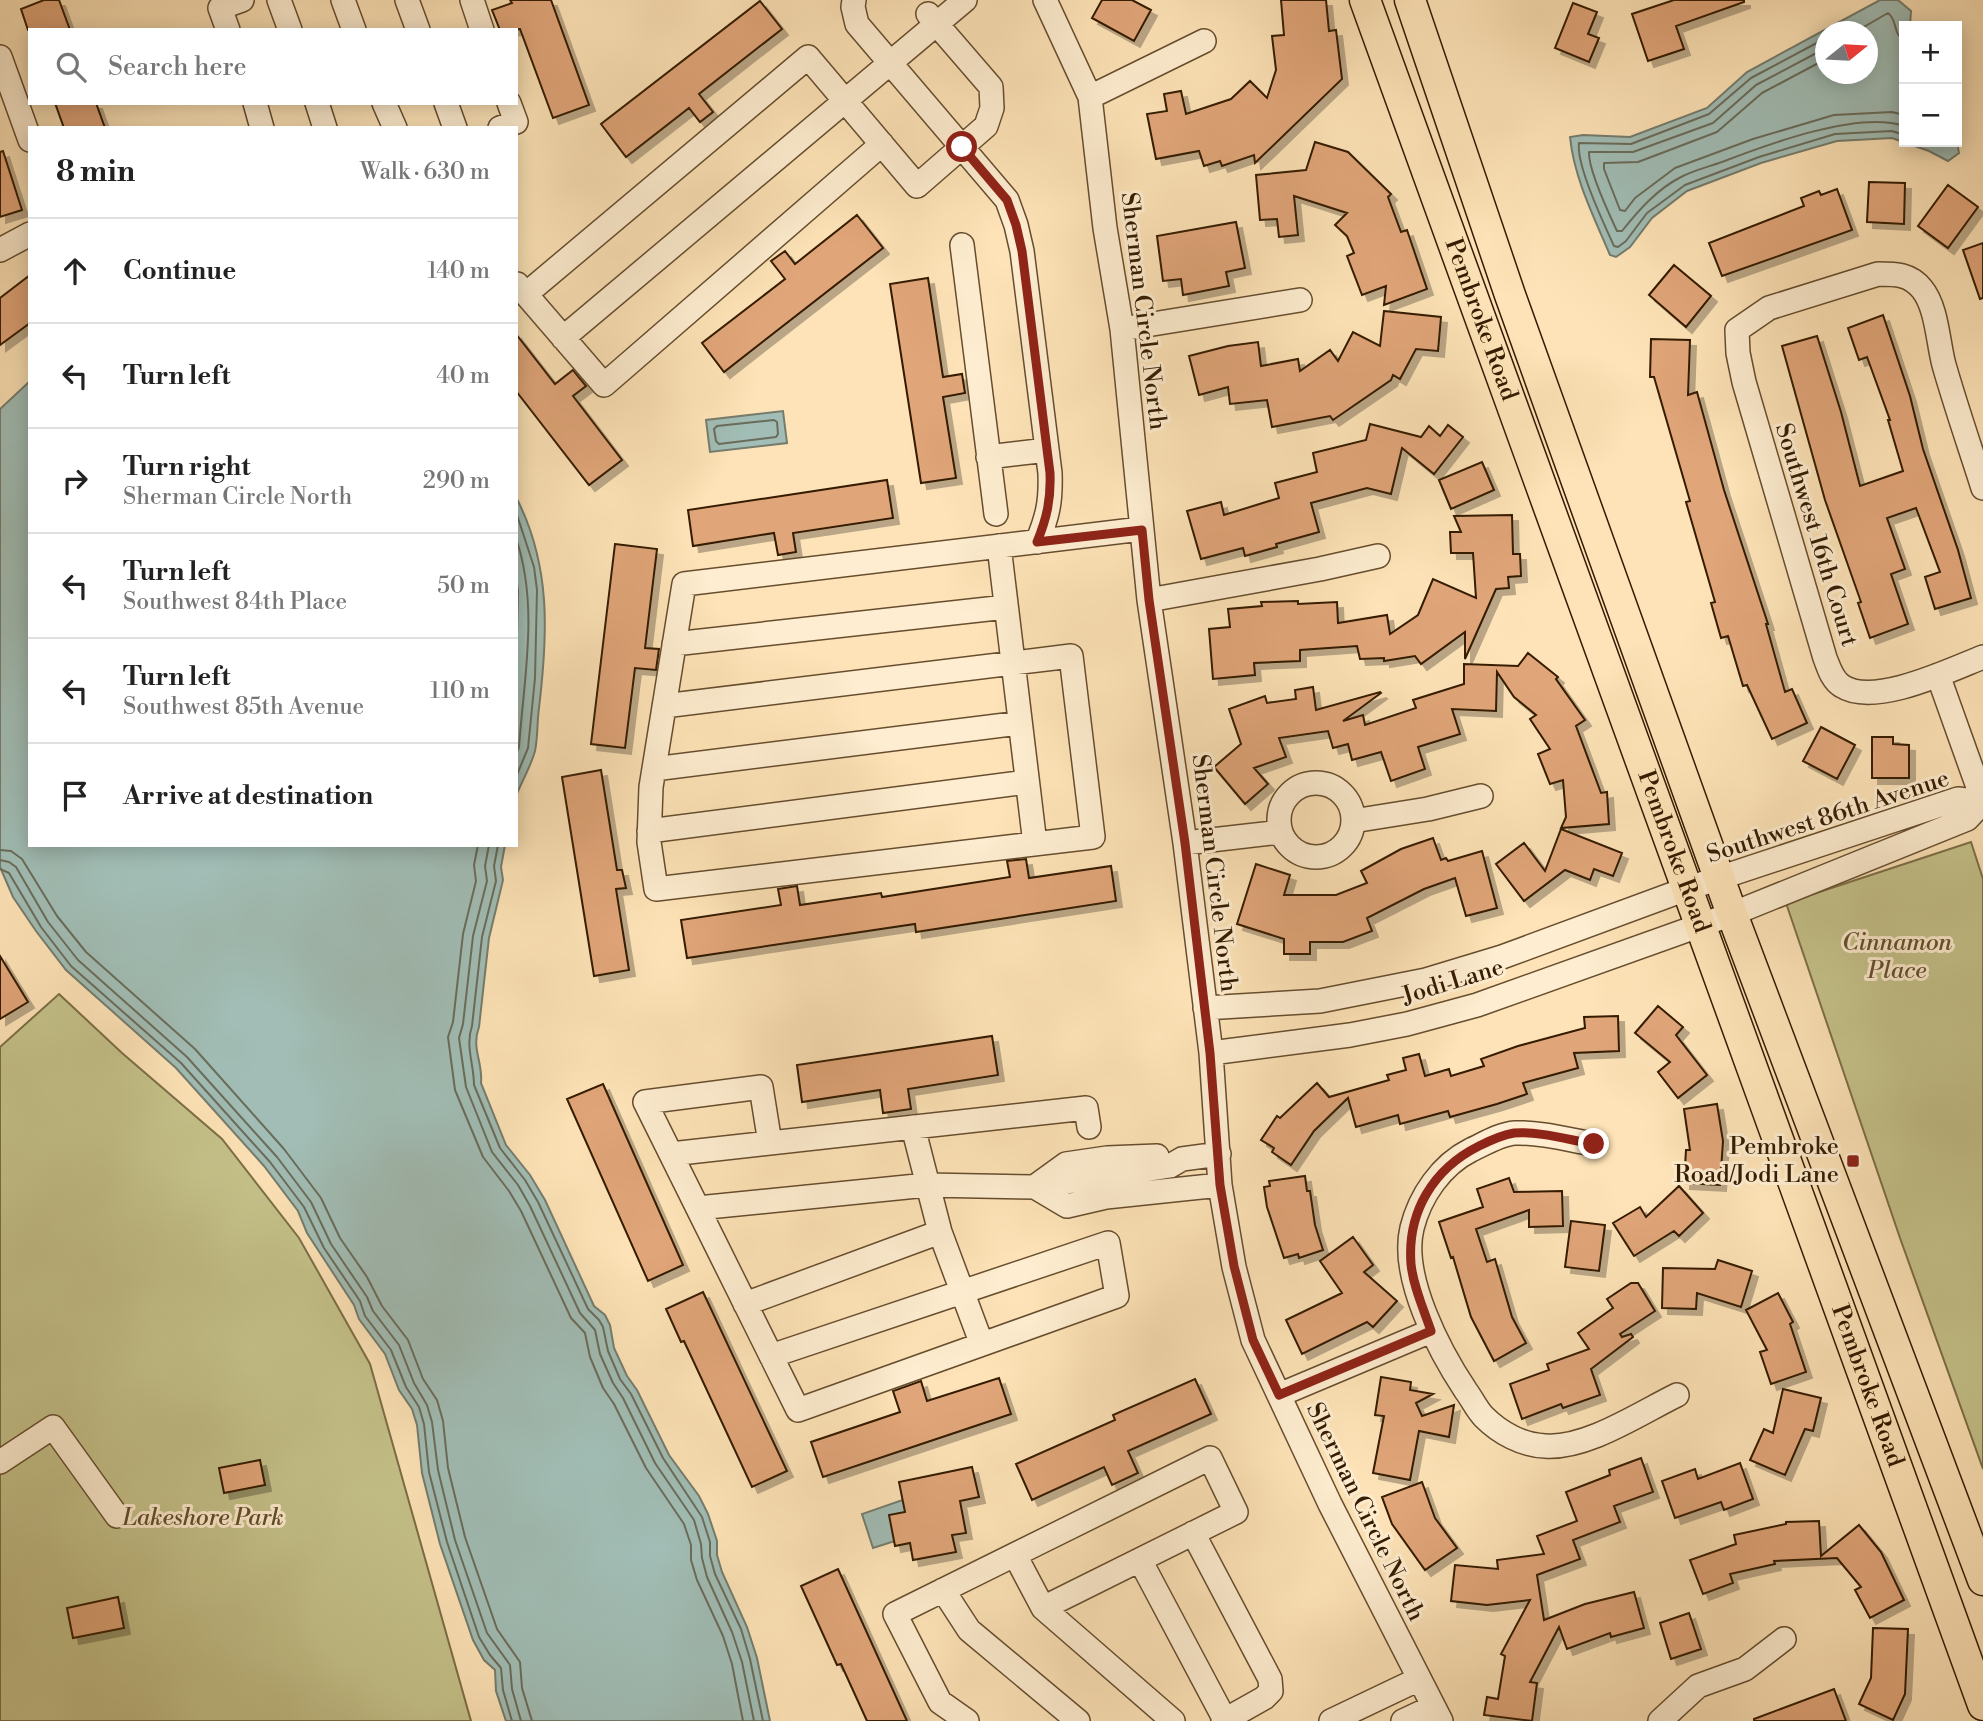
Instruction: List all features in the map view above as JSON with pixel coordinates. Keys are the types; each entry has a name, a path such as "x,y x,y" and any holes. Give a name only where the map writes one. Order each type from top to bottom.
{"main road":[{"name":"Pembroke Road","path":"1365,0 1983,1705"},
{"name":"Pembroke Road","path":"1410,0 1510,295 1732,914 1983,1580"}],"street":[{"path":"227,28 220,8 242,0"},
{"path":"279,0 289,28"},
{"path":"343,0 353,28"},
{"path":"407,0 417,28"},
{"path":"472,0 481,28"},
{"path":"854,0 857,23 1007,200 1016,225 1022,251 1051,499 1037,542"},
{"path":"564,338 912,45 935,13 965,0"},
{"name":"Sherman Circle North","path":"1045,0 1090,97 1105,228 1122,328 1149,600 1185,843 1205,1008 1220,1185 1234,1266 1253,1340 1330,1504 1437,1714"},
{"path":"882,145 604,385 521,288 808,57 917,186 986,126 992,108 991,87 935,13"},
{"path":"1090,97 1204,41"},
{"path":"0,57 5,91 28,136"},
{"path":"256,105 261,126"},
{"path":"318,105 325,126"},
{"path":"385,105 394,126"},
{"path":"447,105 454,126"},
{"path":"505,126 516,122 510,105"},
{"path":"0,250 28,235"},
{"path":"962,245 996,514"},
{"name":"Southwest 16th Court","path":"1983,488 1943,363 1934,318 1924,291 1911,278 1878,274 1769,308 1737,330 1744,382 1832,675 1841,685 1858,693 1879,692 1938,675 1983,657"},
{"path":"1122,328 1300,300"},
{"path":"988,457 1047,450"},
{"path":"664,706 1071,656 1093,837 656,889 649,831 654,769 664,706 684,584 1142,530"},
{"path":"999,546 1035,844"},
{"path":"1149,600 1378,556"},
{"path":"674,644 1006,607"},
{"path":"1938,675 1983,802"},
{"path":"654,769 1020,723"},
{"path":"649,831 1027,782"},
{"path":"1318,782 1330,785 1341,792 1349,802 1353,821 1349,838 1341,848 1330,855 1318,858 1295,851 1286,843 1281,832 1279,820 1286,797 1306,784 1318,782"},
{"path":"1353,821 1428,809 1481,796"},
{"name":"Southwest 86th Avenue","path":"1689,888 1958,799 1983,802"},
{"name":"Southwest 86th Avenue","path":"1702,925 1967,819 1983,802"},
{"path":"1185,843 1281,832"},
{"name":"Jodi Lane","path":"1205,1008 1320,1001 1426,980 1502,957 1689,888"},
{"name":"Jodi Lane","path":"1210,1053 1350,1035 1406,1024 1477,1005 1702,925"},
{"path":"770,1143 761,1087 645,1102 797,1410 981,1342 1117,1296 1108,1244 771,1356"},
{"path":"671,1154 1086,1108 1089,1127"},
{"path":"913,1127 940,1232 981,1342"},
{"path":"1594,1144 1514,1133 1459,1156 1438,1175 1425,1196 1411,1230 1411,1266 1431,1331 1483,1416 1512,1439 1544,1447 1565,1445 1591,1437 1677,1395"},
{"path":"698,1208 927,1185 1035,1187 1170,1166 1182,1159 1219,1154"},
{"path":"1035,1187 1067,1206 1106,1198 1220,1185"},
{"path":"745,1304 940,1232"},
{"path":"1279,1395 1431,1331"},
{"path":"0,1462 53,1427 117,1516"},
{"path":"967,1721 940,1702 895,1614 1210,1458 1236,1512 1043,1608"},
{"path":"1140,1560 1224,1720 1264,1699 1271,1691 1270,1679 1193,1533"},
{"path":"1015,1555 1043,1608 1173,1721"},
{"path":"943,1590 969,1630 1078,1721"},
{"path":"1660,1721 1698,1686 1745,1669 1784,1640"},
{"path":"1331,1721 1419,1679"},
{"path":"1403,1721 1437,1714"}],"green space":[{"name":"Cinnamon Place","path":"1971,842 1983,879 1983,1469 1900,1238 1786,903"},
{"name":"Lakeshore Park","path":"59,994 122,1053 222,1139 299,1238 370,1364 471,1721 0,1721 0,1047"}],"water":[{"path":"1880,0 1898,0 1911,11 1910,21 1899,21 1899,140 1892,138 1837,141 1761,163 1687,191 1652,218 1630,247 1616,257 1610,255 1580,182 1570,137 1630,137 1707,108 1747,72 1815,35 1815,84 1878,84 1878,21 1841,21"},
{"path":"1918,147 1958,147 1959,153 1948,161"},
{"path":"28,383 28,847 505,847 501,867 503,880 489,938 476,1042 481,1083 506,1145 530,1175 545,1200 594,1306 605,1315 610,1325 614,1348 627,1376 637,1390 669,1455 699,1496 708,1514 717,1541 717,1555 722,1572 747,1627 757,1658 770,1721 506,1721 496,1691 495,1670 484,1660 473,1640 440,1544 422,1473 417,1425 412,1409 399,1390 385,1354 359,1319 354,1305 307,1233 298,1211 264,1166 176,1068 66,970 13,897 0,867 0,409"},
{"path":"783,411 787,443 710,452 706,420"},
{"path":"518,502 536,548 544,600 544,653 536,746 518,791"},
{"path":"914,1496 926,1531 873,1548 862,1514"}],"building":[{"path":"44,0 59,0 69,28 28,30 21,9"},
{"path":"510,0 551,0 589,105 553,118 520,29 499,28 492,10 512,3"},
{"path":"1102,0 1132,0 1151,10 1134,41 1092,18"},
{"path":"1281,0 1326,0 1329,31 1336,30 1342,79 1255,163 1254,155 1222,166 1220,161 1204,166 1199,151 1156,159 1147,114 1167,111 1164,94 1181,91 1186,114 1231,99 1250,81 1267,98 1276,70 1272,36 1284,35"},
{"path":"1674,0 1744,2 1676,26 1684,49 1648,61 1632,14"},
{"path":"760,1 782,29 699,94 713,112 700,122 689,108 626,157 601,124"},
{"path":"1573,3 1597,12 1588,34 1599,38 1589,62 1555,48"},
{"path":"56,105 97,105 104,126 63,126"},
{"path":"1315,142 1348,152 1391,194 1388,197 1401,232 1407,230 1427,289 1384,305 1386,286 1362,295 1347,256 1354,253 1347,236 1335,225 1347,213 1294,196 1298,235 1279,237 1277,219 1260,220 1256,175 1306,170"},
{"path":"3,151 22,210 0,217 0,152"},
{"path":"1869,182 1905,183 1904,224 1867,222"},
{"path":"1948,185 1978,207 1948,248 1918,226"},
{"path":"1837,189 1852,230 1722,276 1709,243 1804,206 1801,198 1819,191 1821,195"},
{"path":"857,215 883,248 724,372 702,343 785,279 771,261 785,251 795,264"},
{"path":"1236,222 1245,268 1226,272 1229,286 1183,295 1181,279 1163,281 1157,236"},
{"path":"1983,243 1983,298 1980,299 1963,250"},
{"path":"1674,265 1711,296 1686,327 1649,295"},
{"path":"28,277 28,324 0,345 0,298"},
{"path":"928,278 943,377 962,374 965,393 943,397 956,478 921,483 890,284"},
{"path":"1384,311 1441,317 1438,351 1416,349 1400,379 1393,375 1391,380 1333,420 1330,416 1272,427 1267,400 1230,404 1228,387 1199,395 1189,356 1258,342 1261,366 1298,359 1300,371 1330,350 1338,361 1353,332 1380,346"},
{"path":"1883,315 1971,598 1935,609 1925,577 1940,572 1916,508 1887,518 1905,569 1891,574 1908,624 1870,638 1858,603 1861,602 1825,500 1782,346 1817,336 1841,412 1860,486 1903,471 1890,420 1867,357 1859,360 1848,328"},
{"path":"518,337 555,384 573,370 586,386 573,396 622,460 589,485 518,394"},
{"path":"1651,339 1690,340 1688,395 1697,392 1724,490 1768,624 1785,692 1792,689 1807,723 1772,739 1747,685 1743,686 1728,636 1721,638 1711,603 1715,602 1686,502 1690,501 1654,377 1650,377"},
{"path":"1370,424 1421,437 1429,426 1440,436 1448,425 1463,437 1434,474 1402,448 1391,494 1367,488 1311,503 1319,532 1245,556 1243,548 1201,559 1187,511 1221,502 1224,515 1279,498 1275,483 1317,472 1313,453 1366,440"},
{"path":"1482,462 1494,490 1451,509 1439,480"},
{"path":"887,480 893,518 793,533 796,552 778,555 774,533 693,546 688,510"},
{"path":"1512,515 1513,554 1520,554 1521,576 1508,577 1509,588 1496,589 1465,659 1465,632 1421,664 1415,656 1384,661 1384,658 1360,659 1357,646 1300,650 1300,661 1254,663 1255,675 1213,679 1209,629 1230,627 1228,609 1262,606 1261,602 1337,602 1338,623 1387,615 1390,634 1418,615 1433,579 1476,598 1473,553 1451,553 1450,532 1461,532 1454,516"},
{"path":"615,544 657,549 645,648 659,649 656,670 635,668 625,748 591,744"},
{"path":"1528,653 1558,677 1556,679 1585,720 1576,726 1601,793 1607,792 1609,824 1561,828 1566,817 1563,780 1550,784 1538,754 1550,749 1530,719 1536,715 1514,697 1497,672 1496,711 1452,709 1460,734 1418,747 1425,769 1391,781 1381,752 1352,760 1348,744 1333,748 1328,731 1279,738 1286,757 1254,768 1268,784 1245,804 1214,767 1241,744 1229,709 1265,696 1267,703 1296,699 1295,690 1313,687 1316,710 1380,692 1343,721 1363,715 1365,725 1416,708 1413,700 1464,684 1464,664 1518,666"},
{"path":"1821,727 1855,745 1837,779 1803,761"},
{"path":"1872,737 1893,737 1893,744 1909,745 1909,778 1872,778"},
{"path":"601,770 617,870 622,870 626,888 616,889 629,970 594,976 562,777"},
{"path":"1561,829 1622,853 1613,876 1594,869 1590,880 1565,870 1524,901 1496,864 1524,843 1545,871"},
{"path":"1433,838 1441,860 1446,858 1448,861 1482,851 1497,908 1466,916 1455,878 1424,889 1367,918 1372,931 1343,942 1310,942 1310,954 1284,954 1284,939 1237,924 1256,864 1290,875 1284,895 1336,895 1367,883 1361,871 1401,849"},
{"path":"1026,859 1029,878 1111,866 1116,901 916,932 915,924 687,958 681,920 781,905 778,889 797,886 800,905 881,893 882,897 1010,877 1007,861"},
{"path":"0,956 28,1002 0,1019"},
{"path":"1658,1006 1683,1027 1676,1035 1707,1075 1678,1098 1658,1072 1670,1062 1635,1033"},
{"path":"1618,1016 1619,1051 1574,1053 1578,1068 1523,1083 1527,1094 1450,1117 1448,1111 1400,1124 1398,1115 1356,1127 1348,1098 1314,1131 1291,1165 1272,1152 1274,1148 1261,1140 1277,1116 1280,1118 1317,1083 1329,1097 1389,1080 1387,1075 1406,1070 1403,1058 1419,1054 1425,1076 1449,1069 1451,1076 1484,1066 1481,1059 1585,1028 1584,1017"},
{"path":"992,1036 998,1075 908,1089 911,1109 883,1113 880,1090 802,1102 797,1065"},
{"path":"603,1084 683,1265 648,1281 567,1099"},
{"path":"1717,1104 1723,1141 1720,1185 1684,1183 1686,1150 1690,1150 1684,1109"},
{"path":"1305,1176 1323,1250 1299,1258 1298,1254 1284,1258 1267,1207 1264,1187 1270,1186 1269,1181"},
{"path":"1509,1178 1514,1192 1562,1191 1563,1226 1529,1227 1529,1210 1476,1229 1487,1262 1495,1259 1512,1317 1526,1343 1494,1361 1471,1317 1439,1222 1483,1207 1477,1189"},
{"path":"1679,1186 1703,1213 1679,1236 1674,1231 1634,1256 1613,1223 1640,1207 1646,1217"},
{"path":"1571,1221 1605,1225 1599,1271 1565,1267"},
{"path":"1353,1237 1373,1265 1364,1272 1397,1301 1373,1327 1367,1322 1302,1354 1286,1320 1342,1293 1320,1261"},
{"path":"1718,1260 1752,1271 1741,1307 1697,1293 1696,1309 1662,1308 1663,1268 1715,1269"},
{"path":"1631,1283 1638,1283 1655,1311 1620,1334 1622,1337 1631,1334 1633,1337 1591,1369 1600,1395 1563,1408 1561,1404 1522,1419 1510,1384 1549,1370 1547,1364 1589,1349 1578,1333 1613,1308 1607,1299"},
{"path":"703,1292 787,1471 752,1487 684,1341 681,1342 666,1309"},
{"path":"1778,1293 1793,1322 1790,1324 1806,1372 1771,1384 1760,1352 1767,1350 1746,1310"},
{"path":"1381,1377 1411,1382 1410,1390 1433,1394 1416,1403 1422,1416 1454,1405 1449,1437 1419,1431 1410,1480 1373,1473 1384,1416 1375,1415"},
{"path":"999,1378 1011,1414 823,1477 811,1442 900,1412 893,1391 921,1381 927,1401"},
{"path":"1195,1379 1211,1414 1128,1451 1138,1473 1112,1485 1104,1467 1032,1500 1016,1464 1115,1420 1113,1415"},
{"path":"1783,1389 1821,1398 1813,1431 1805,1429 1785,1475 1750,1460 1764,1429 1773,1433"},
{"path":"1641,1458 1653,1492 1614,1506 1620,1522 1573,1540 1580,1559 1537,1575 1544,1620 1585,1604 1634,1592 1644,1628 1611,1637 1610,1633 1567,1649 1559,1627 1530,1682 1537,1683 1532,1721 1484,1715 1487,1697 1498,1699 1505,1656 1501,1654 1530,1600 1487,1605 1451,1601 1455,1565 1498,1569 1497,1560 1544,1554 1537,1536 1577,1521 1566,1492 1610,1475 1609,1470"},
{"path":"260,1460 265,1485 224,1493 219,1468"},
{"path":"1740,1463 1753,1499 1724,1510 1721,1502 1675,1518 1662,1481 1695,1469 1698,1479"},
{"path":"972,1467 979,1497 960,1501 966,1533 952,1535 956,1552 913,1560 910,1543 895,1546 889,1515 905,1512 899,1482"},
{"path":"1422,1482 1435,1518 1457,1548 1425,1570 1392,1524 1382,1497"},
{"path":"1819,1521 1821,1556 1859,1525 1881,1552 1904,1600 1870,1618 1855,1590 1861,1587 1837,1558 1774,1561 1775,1564 1730,1574 1733,1583 1703,1594 1690,1560 1736,1544 1734,1535 1786,1522"},
{"path":"838,1569 907,1721 867,1721 841,1664 837,1665 801,1586"},
{"path":"118,1597 124,1628 73,1638 67,1608"},
{"path":"1689,1613 1701,1649 1671,1659 1660,1623"},
{"path":"1873,1628 1908,1629 1905,1694 1893,1720 1859,1704 1871,1678"},
{"path":"1834,1689 1846,1721 1754,1721 1754,1719"}],"place":[{"name":"Pembroke Road/Jodi Lane","path":"1853,1161"}],"route":[{"path":"962,147 1007,200 1022,251 1050,473 1051,499 1037,542 1142,530 1149,600 1185,843 1210,1053 1220,1185 1234,1266 1253,1340 1279,1395 1431,1331 1411,1266 1411,1230 1425,1196 1438,1175 1459,1156 1514,1133 1594,1144"}]}
